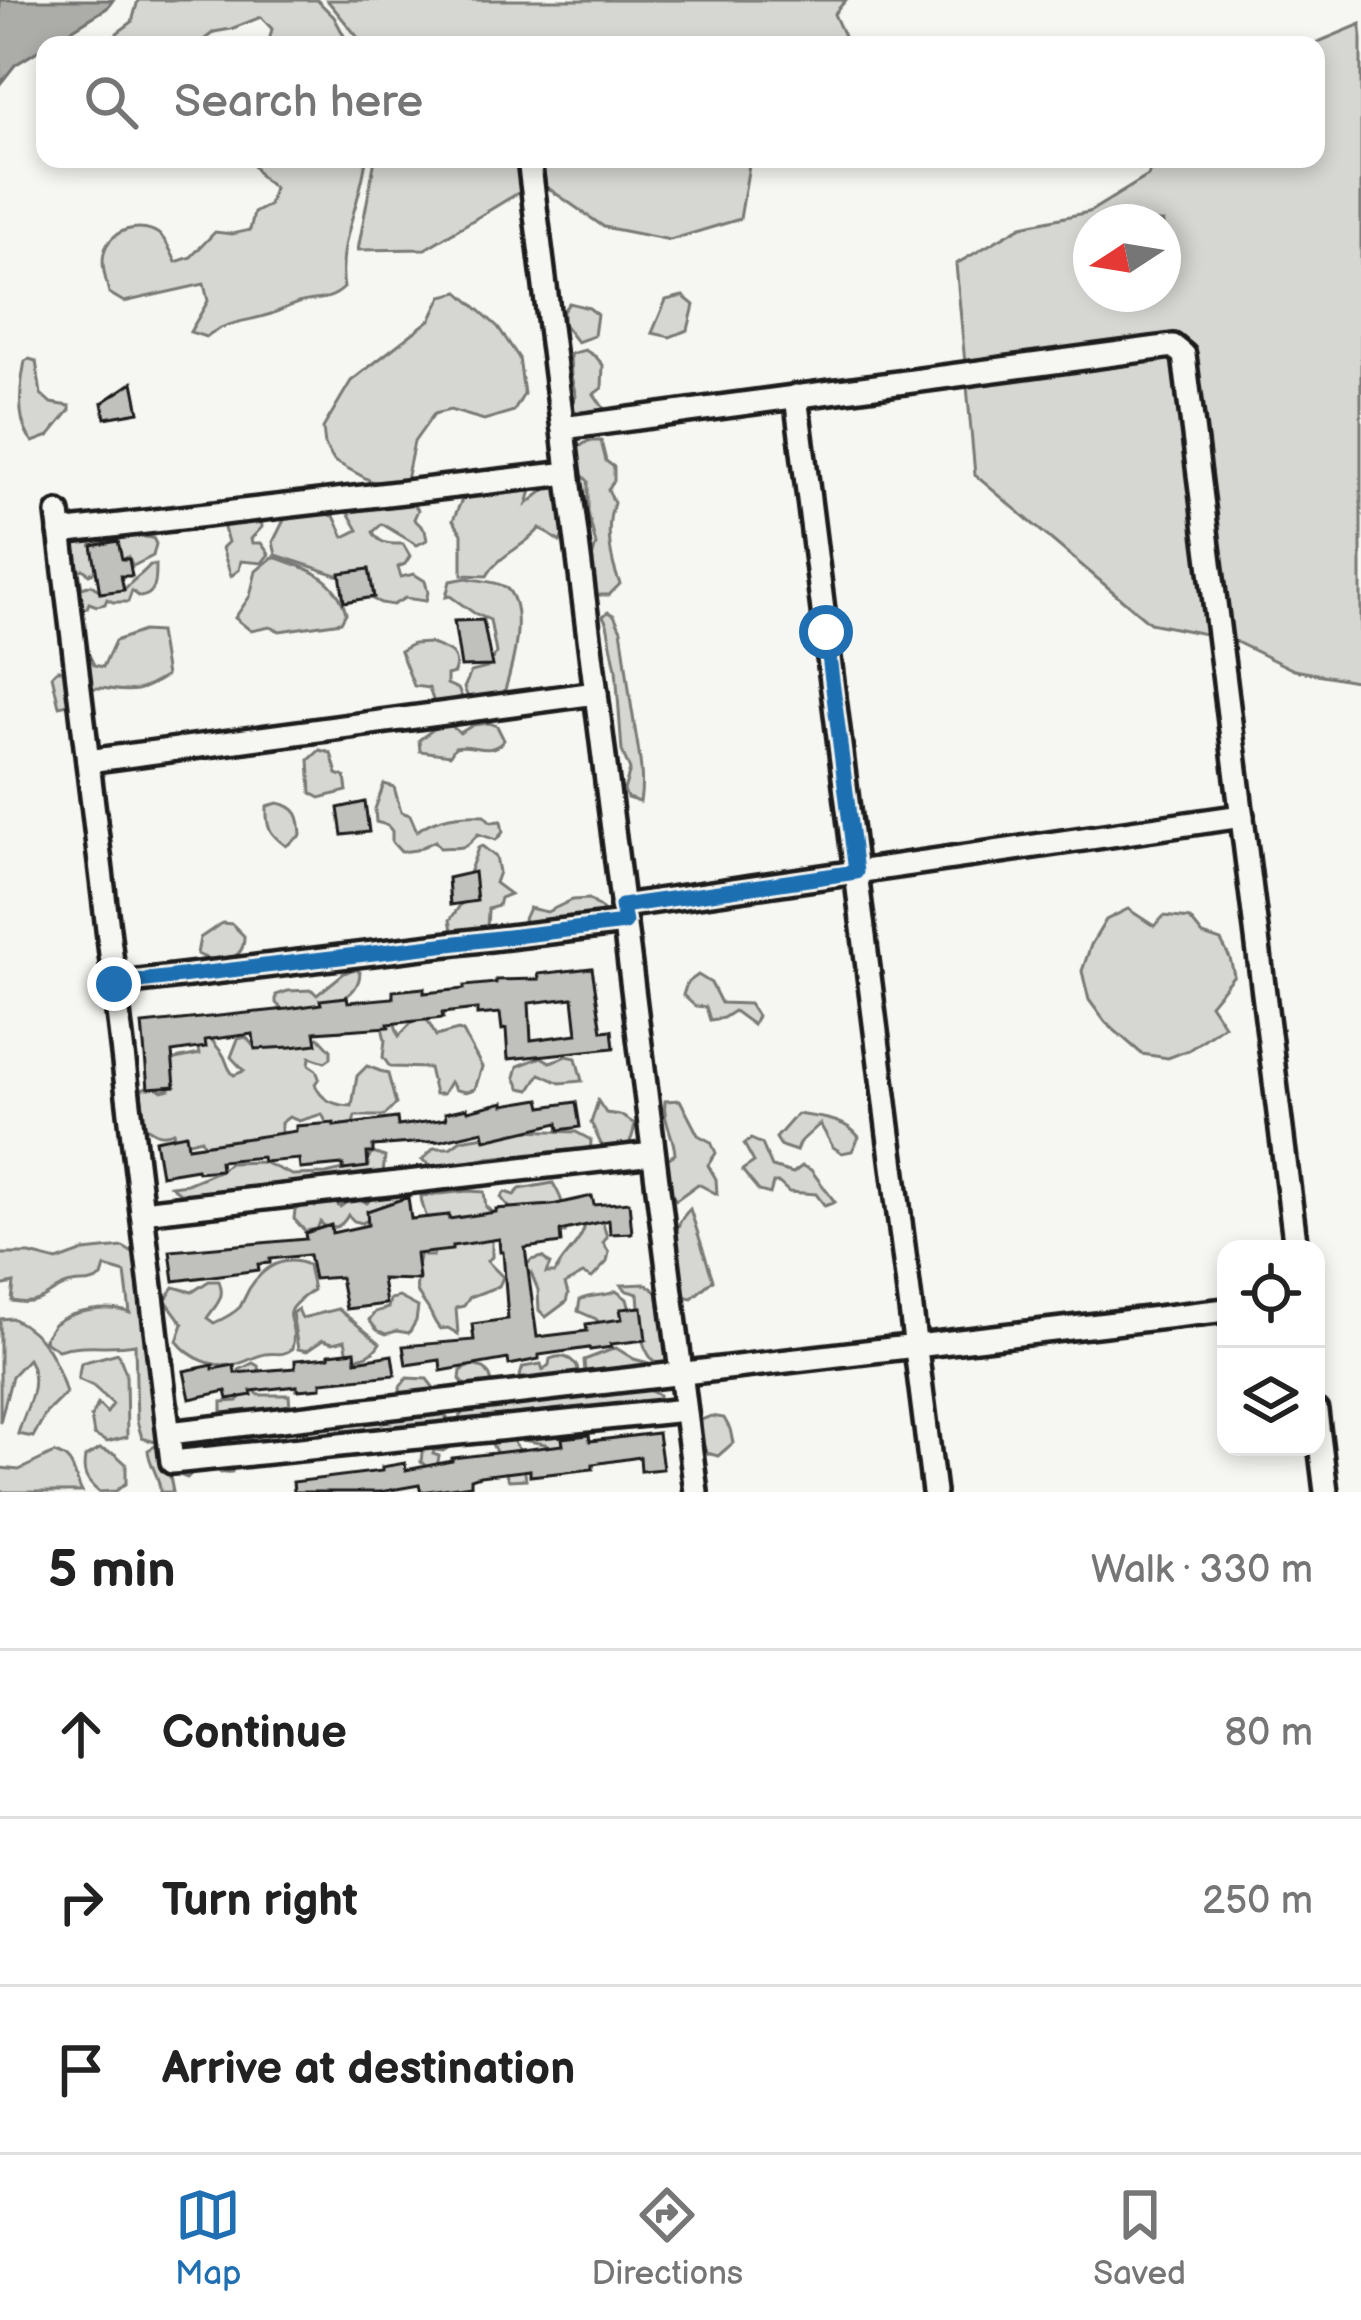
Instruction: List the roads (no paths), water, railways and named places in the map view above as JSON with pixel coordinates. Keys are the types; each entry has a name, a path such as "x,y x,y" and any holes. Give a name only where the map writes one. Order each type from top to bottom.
{"street":[{"path":"530,168 695,1492"},
{"path":"563,428 1173,346 1184,355 1295,1240"},
{"path":"796,396 934,1492"},
{"path":"568,473 59,523 172,1462 686,1410"},
{"path":"88,761 596,694"},
{"path":"114,984 624,915 856,872 1242,816"},
{"path":"142,1212 653,1154"},
{"path":"169,1433 1217,1311"},
{"path":"1322,1456 1326,1492"}]}
